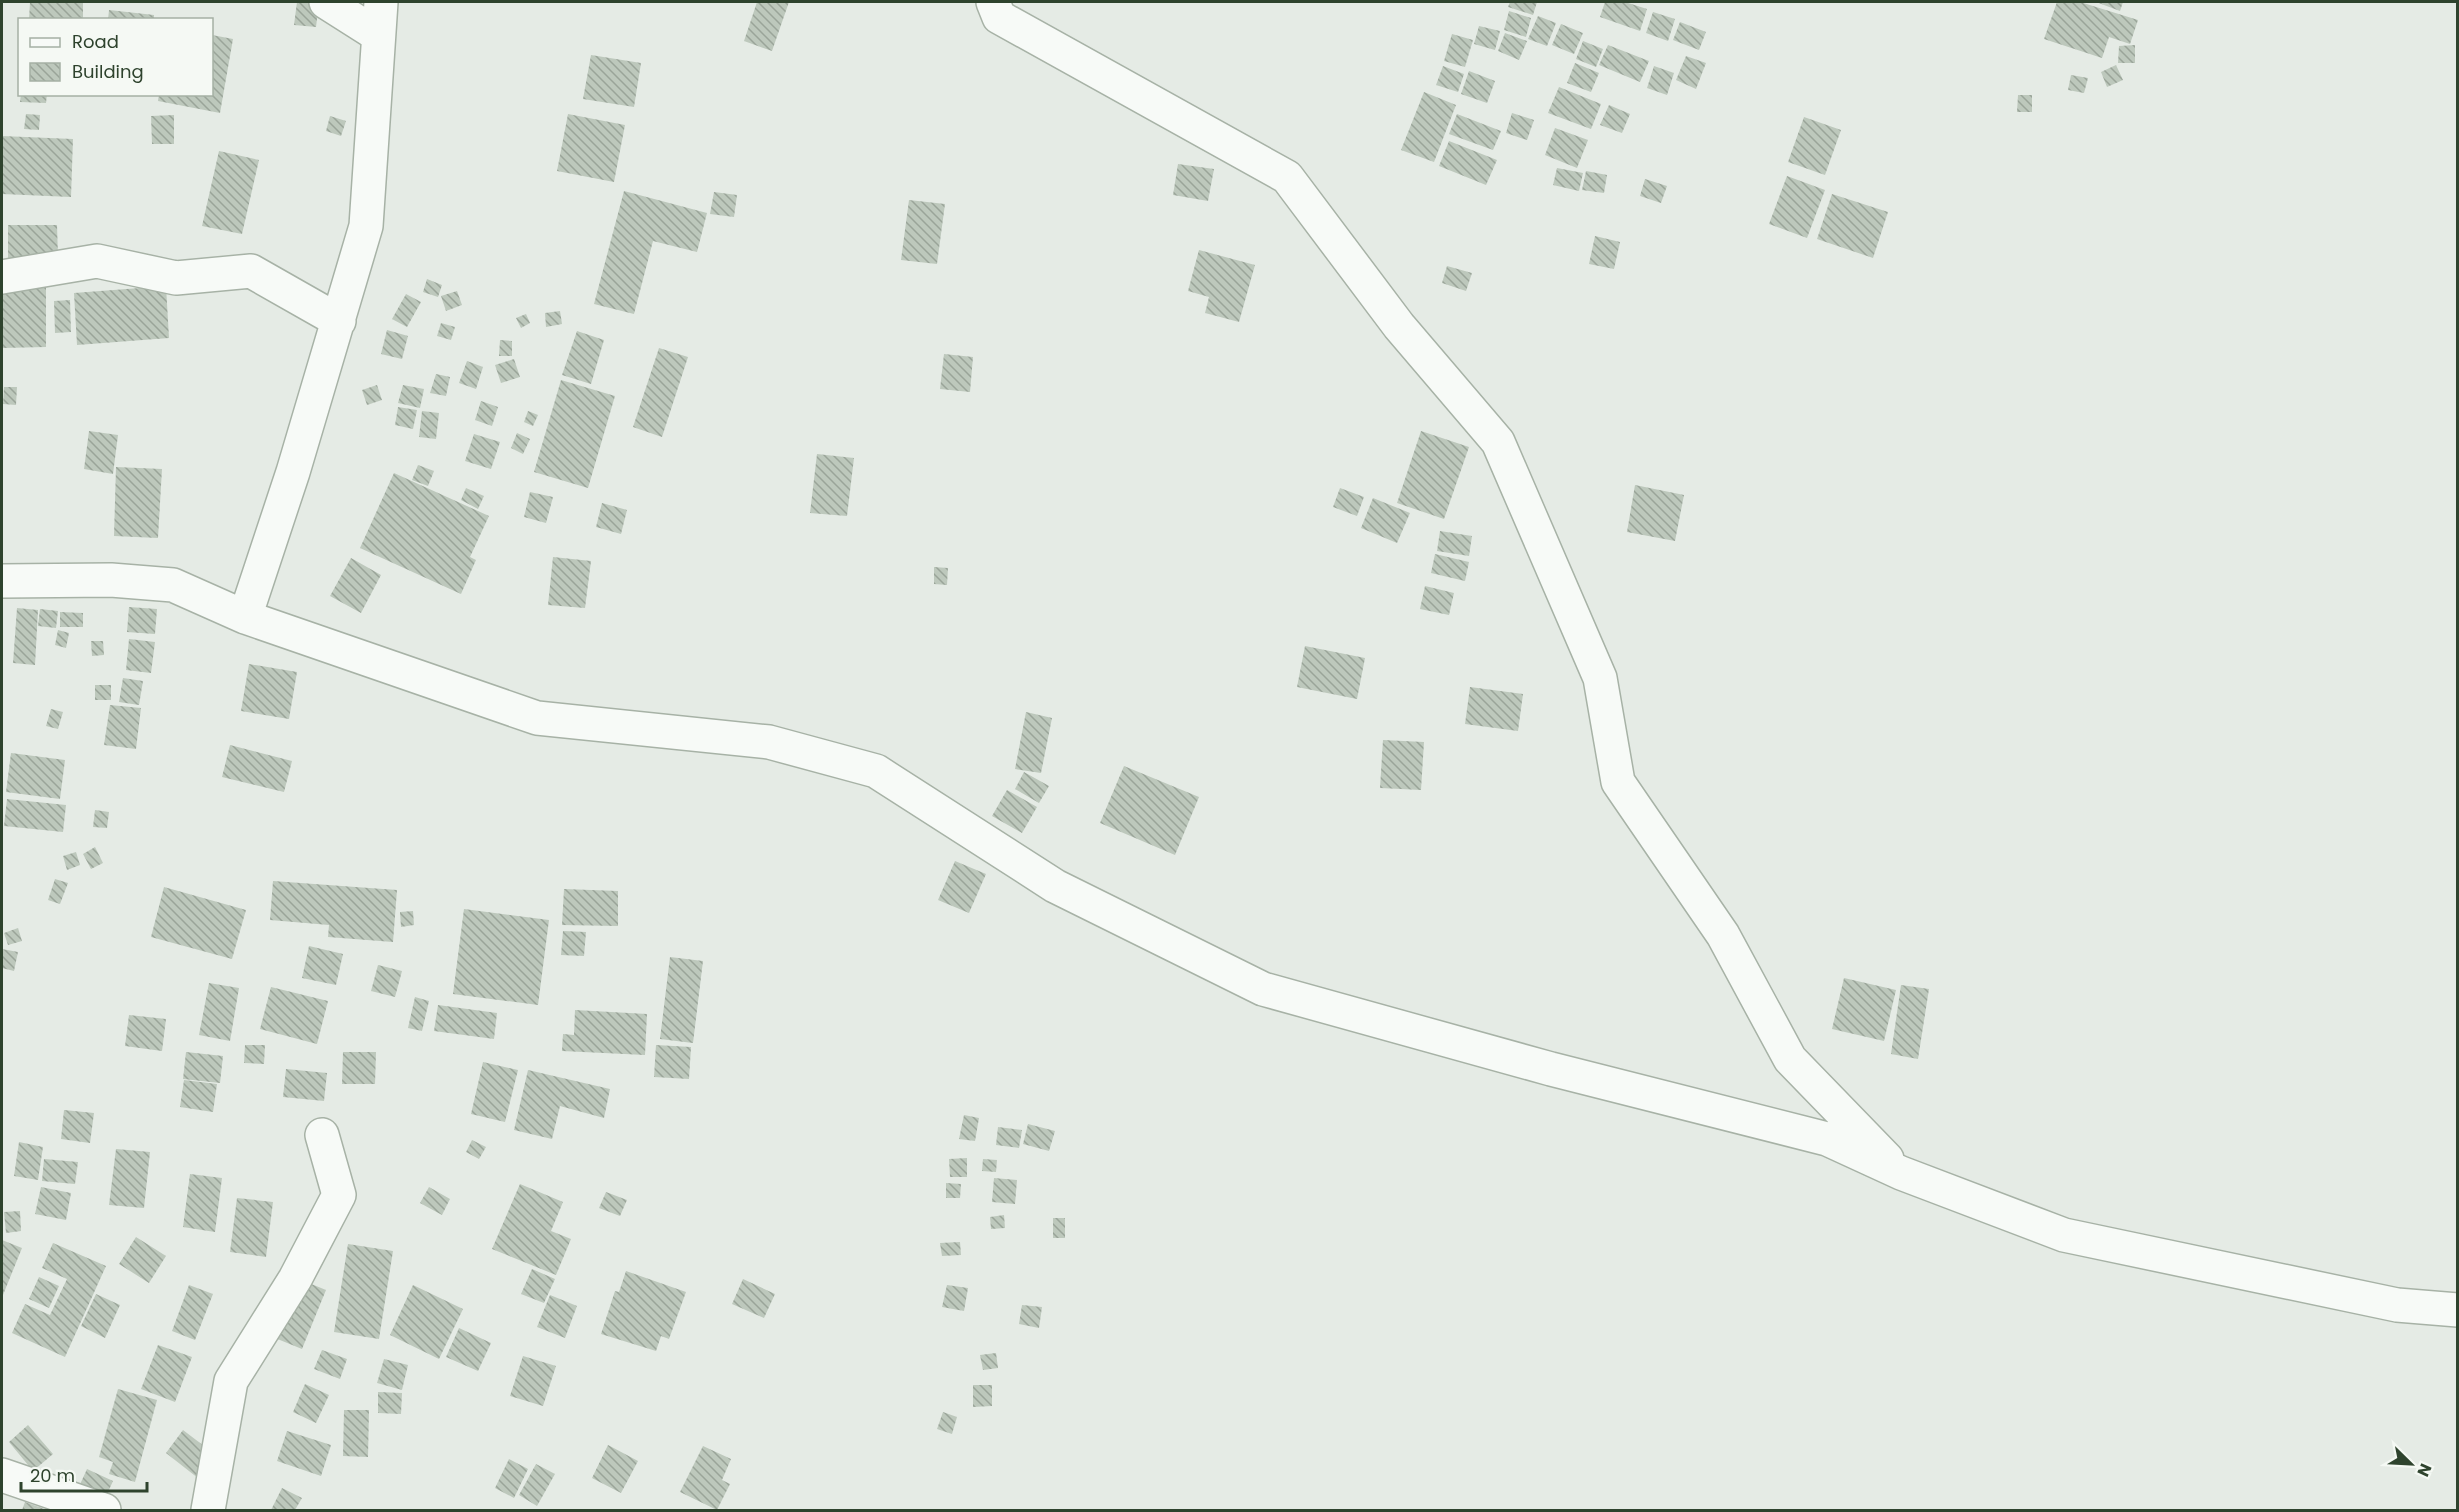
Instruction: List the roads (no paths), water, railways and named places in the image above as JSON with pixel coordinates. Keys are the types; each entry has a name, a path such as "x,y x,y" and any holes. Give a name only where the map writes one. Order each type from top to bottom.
{"street":[{"path":"326,2 378,35"},
{"path":"245,617 339,321 366,226 381,2"},
{"path":"993,2 999,17 1287,177 1399,326 1498,442 1600,678 1618,783 1723,935 1790,1059 1901,1173"},
{"path":"2,277 97,261 176,278 251,271 339,321"},
{"path":"2,581 111,580 173,585 245,617 537,718 770,742 876,771 1055,886 1263,989 1551,1069 1827,1139 1901,1173 2064,1235 2397,1305 2457,1310"},
{"path":"208,1510 231,1381 295,1279 339,1195 322,1135"},
{"path":"2,1475 104,1510"}]}
